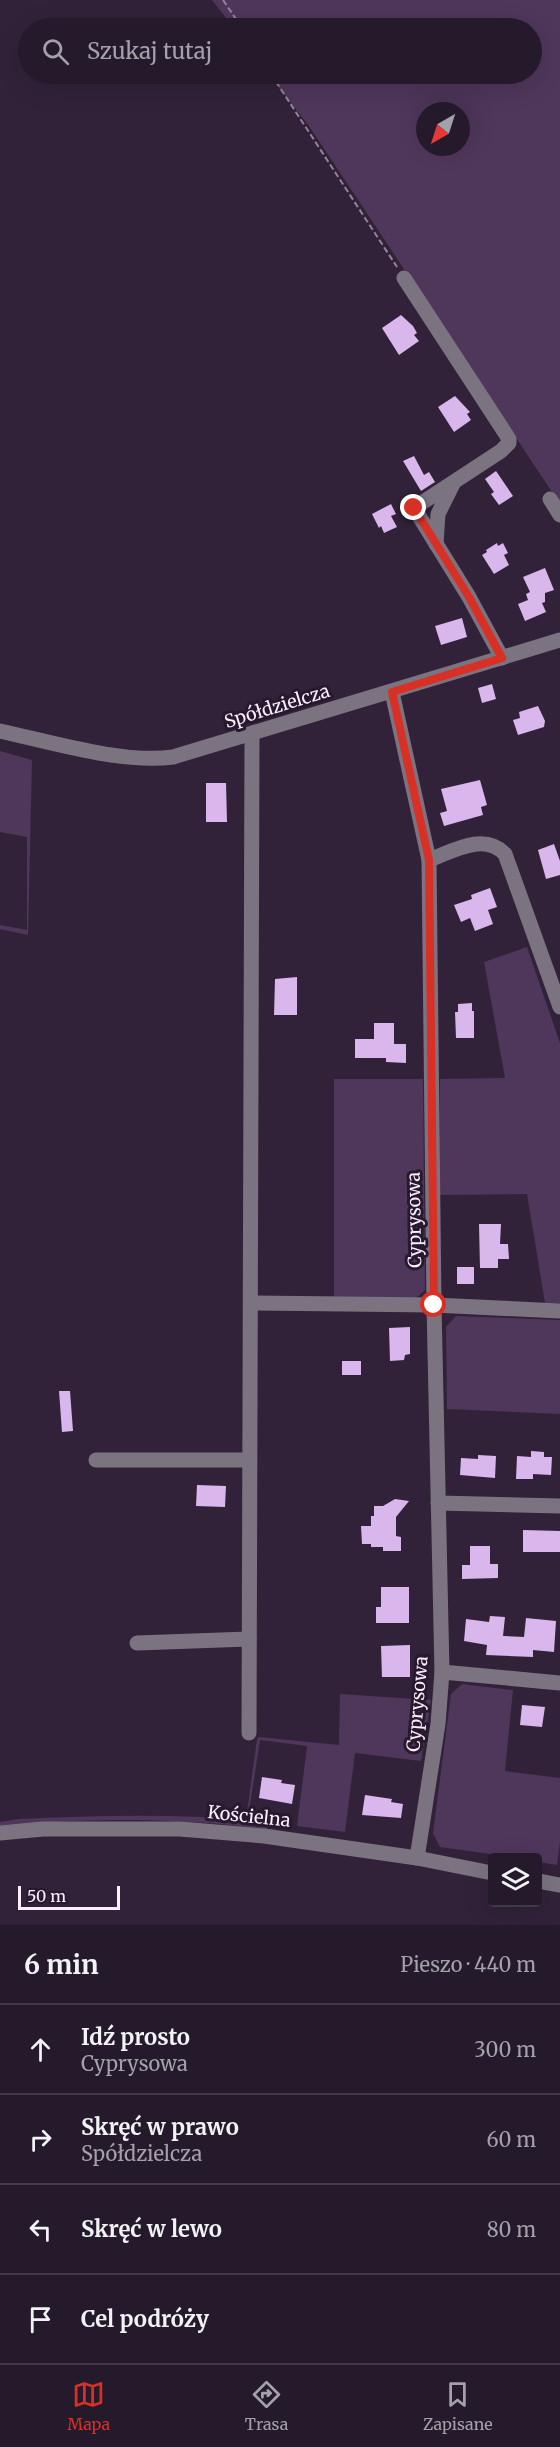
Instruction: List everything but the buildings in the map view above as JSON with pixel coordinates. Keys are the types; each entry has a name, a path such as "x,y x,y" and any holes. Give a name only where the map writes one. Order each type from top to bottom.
{"street":[{"path":"404,278 509,439 509,443 501,451 414,508 469,597 502,658"},
{"path":"436,544 438,514 455,481"},
{"path":"550,499 560,515"},
{"name":"Spółdzielcza","path":"0,731 121,756 150,759 173,757 560,640"},
{"name":"Cyprysowa","path":"392,692 429,860 434,1305 442,1672 438,1724 417,1858"},
{"path":"249,1733 252,734"},
{"path":"429,860 481,843 492,843 505,854 560,1008"},
{"path":"251,1304 434,1305 560,1311"},
{"path":"96,1460 249,1460"},
{"path":"438,1503 560,1506"},
{"path":"137,1643 249,1639"},
{"path":"442,1672 560,1683"},
{"name":"Kościelna","path":"0,1833 42,1829 180,1829 264,1836 417,1858 488,1872"},
{"path":"542,1882 560,1885"}],"path":[{"path":"223,0 235,18"},
{"path":"278,84 404,278"}],"shaded area":[{"path":"212,0 560,0 560,504 309,126 276,84 542,84 542,18 226,18"},
{"path":"0,751 32,760 28,935 0,929 0,925 27,930 27,837 0,832"},
{"path":"527,947 560,1043 560,1303 545,1303 527,1194 439,1195 440,1079 505,1078 484,962"},
{"path":"334,1079 423,1079 425,1290 414,1300 334,1297"},
{"path":"456,1316 560,1320 560,1414 447,1409 446,1327"},
{"path":"462,1684 513,1690 505,1771 560,1778 560,1841 557,1865 542,1863 542,1853 488,1854 440,1847 433,1833 451,1694"},
{"path":"340,1694 431,1700 421,1761 355,1753 345,1832 297,1826 307,1746 260,1740 248,1818 268,1821 267,1829 134,1820 66,1821 0,1826 0,1822 18,1819 104,1816 189,1816 246,1820 257,1739 259,1737 339,1745"}],"route":[{"path":"414,508 469,597 502,658 392,692 429,860 434,1305"}]}
